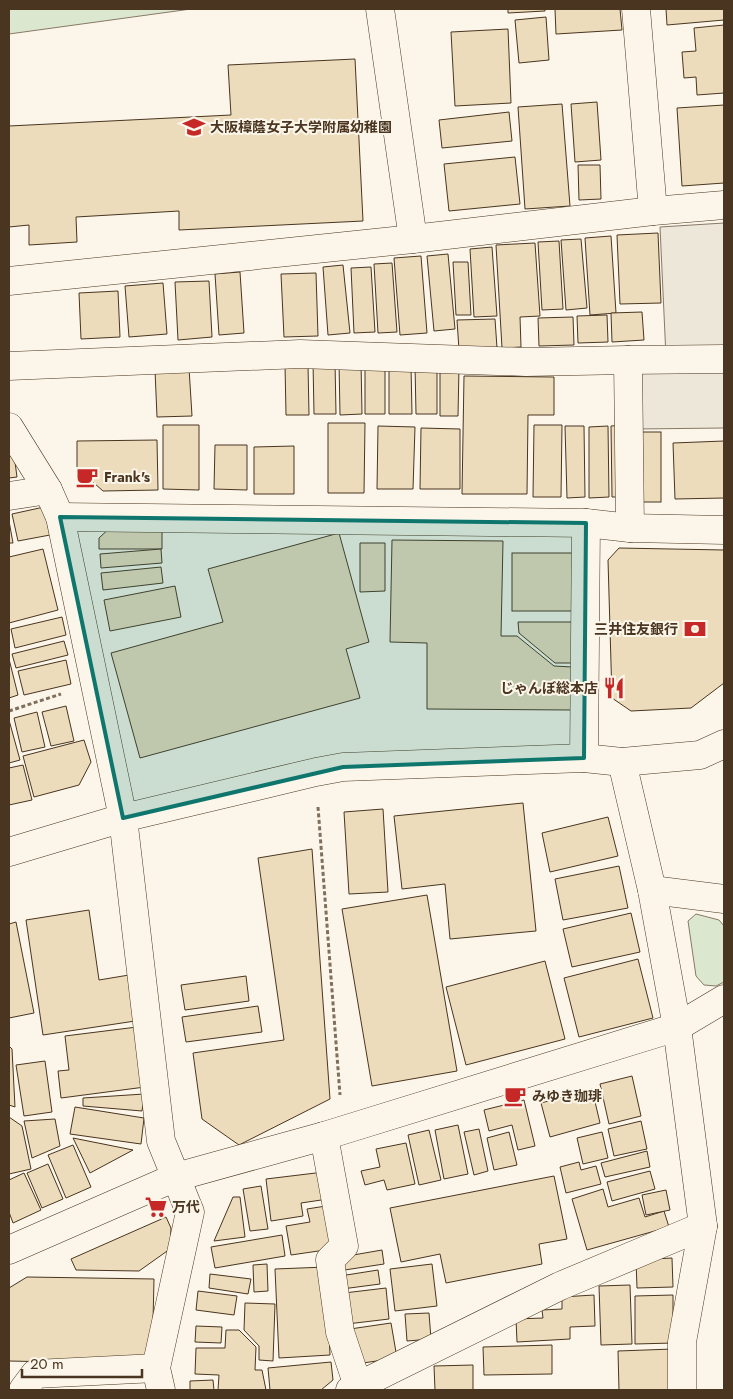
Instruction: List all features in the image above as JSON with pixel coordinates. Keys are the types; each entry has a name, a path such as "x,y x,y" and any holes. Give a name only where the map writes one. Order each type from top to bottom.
{"street":[{"path":"380,9 413,239"},
{"path":"636,9 653,211"},
{"path":"9,281 413,239 653,211 724,205"},
{"path":"9,366 300,354 526,362 724,359"},
{"path":"628,360 630,528"},
{"path":"9,427 48,490 60,517 123,818 161,1141 190,1212 158,1379 35,1374 23,1390"},
{"path":"9,496 48,490"},
{"path":"60,517 586,522 630,528 724,530"},
{"path":"584,758 586,522"},
{"path":"9,852 123,818 343,767 584,758 622,762 700,755 724,744"},
{"path":"622,762 652,890 677,1026 703,1226 682,1342 682,1390"},
{"path":"652,890 724,899"},
{"path":"9,1250 176,1177 333,1133 677,1026 724,998"},
{"path":"333,1133 344,1246 330,1260 340,1332 354,1388 560,1286 703,1226"}],"path":[{"path":"9,710 94,684"},
{"path":"316,772 333,1133"}],"highlighted area":[{"path":"60,517 586,523 584,758 343,767 123,818"}],"green space":[{"path":"9,9 191,9 9,34"},
{"path":"696,914 719,920 724,926 724,982 716,986 704,985 696,976 688,921"}],"shaded area":[{"path":"724,223 724,355 666,357 660,227"},
{"path":"636,364 724,365 724,428 637,429"}],"building":[{"path":"508,9 545,9 545,11 508,13"},
{"path":"555,9 620,9 622,30 556,34"},
{"path":"666,9 724,9 724,20 667,25"},
{"path":"546,17 549,60 519,63 515,20"},
{"path":"724,25 724,93 697,95 696,77 684,78 682,52 696,51 694,28"},
{"path":"508,29 511,103 455,106 451,32"},
{"path":"355,59 363,221 179,230 179,211 76,217 77,242 29,245 29,225 9,227 9,126 231,115 228,65"},
{"path":"597,102 601,160 575,162 571,104"},
{"path":"562,104 570,206 525,209 518,107"},
{"path":"724,105 724,183 682,186 677,108"},
{"path":"509,112 512,141 442,148 439,120"},
{"path":"515,157 520,204 449,211 444,164"},
{"path":"578,165 600,165 601,199 579,200"},
{"path":"658,233 661,303 620,304 617,235"},
{"path":"611,236 616,313 590,315 585,238"},
{"path":"581,239 587,308 566,310 561,240"},
{"path":"559,241 563,309 542,310 538,242"},
{"path":"535,243 540,316 520,317 521,347 502,348 496,245"},
{"path":"492,247 497,316 474,317 470,249"},
{"path":"448,254 455,329 434,331 427,256"},
{"path":"421,256 427,333 400,335 394,258"},
{"path":"453,262 468,262 471,315 456,315"},
{"path":"392,263 397,332 378,333 374,264"},
{"path":"343,265 350,333 328,335 323,267"},
{"path":"371,267 375,332 354,333 351,268"},
{"path":"240,272 244,333 219,335 215,274"},
{"path":"316,273 318,336 284,337 281,274"},
{"path":"209,281 212,337 178,340 175,282"},
{"path":"163,283 167,334 129,337 125,286"},
{"path":"118,291 120,337 81,339 79,293"},
{"path":"642,312 644,340 612,342 611,313"},
{"path":"607,315 608,342 578,343 577,316"},
{"path":"573,317 574,345 539,346 538,318"},
{"path":"495,319 497,348 459,350 457,320"},
{"path":"313,362 335,362 336,414 314,414"},
{"path":"339,362 361,362 362,414 340,415"},
{"path":"365,363 385,364 385,414 365,414"},
{"path":"285,365 308,365 309,415 286,415"},
{"path":"415,365 437,365 437,414 416,414"},
{"path":"389,366 411,366 412,414 389,414"},
{"path":"440,367 459,367 458,416 440,416"},
{"path":"189,368 192,416 157,417 155,370"},
{"path":"464,376 554,377 554,415 528,415 527,494 462,494"},
{"path":"328,423 365,423 364,493 328,493"},
{"path":"163,425 199,425 199,490 163,489"},
{"path":"534,425 562,425 561,497 533,497"},
{"path":"626,425 628,497 612,497 611,426"},
{"path":"378,426 415,427 413,489 377,489"},
{"path":"565,426 584,426 585,497 567,498"},
{"path":"608,426 609,497 589,498 589,427"},
{"path":"421,428 460,429 460,489 420,489"},
{"path":"638,432 661,432 661,502 638,502"},
{"path":"157,440 158,490 103,491 77,468 77,441"},
{"path":"724,441 724,498 675,499 673,443"},
{"path":"215,445 247,445 247,490 214,489"},
{"path":"294,446 294,494 254,494 254,447"},
{"path":"13,447 17,477 9,478 9,448"},
{"path":"44,507 50,535 18,541 12,514"},
{"path":"9,521 13,543 9,543"},
{"path":"112,526 162,526 162,549 99,549 99,538"},
{"path":"339,533 369,642 346,649 360,698 140,758 111,653 223,622 208,569"},
{"path":"392,540 503,541 501,636 517,636 554,666 572,667 572,710 427,709 427,643 390,642"},
{"path":"360,543 385,543 385,591 360,592"},
{"path":"619,548 724,550 724,683 691,708 631,711 612,698 608,560"},
{"path":"43,549 58,610 9,623 9,557"},
{"path":"161,549 162,563 101,568 100,554"},
{"path":"512,553 576,553 576,611 512,611"},
{"path":"161,567 163,583 103,590 101,573"},
{"path":"175,586 181,617 110,631 104,600"},
{"path":"62,617 66,635 15,648 11,629"},
{"path":"518,622 574,622 574,663 555,663 519,633"},
{"path":"64,641 68,655 16,668 12,654"},
{"path":"9,659 18,695 9,698"},
{"path":"66,660 71,684 24,695 18,671"},
{"path":"66,706 74,741 51,746 42,712"},
{"path":"37,712 45,747 22,752 14,718"},
{"path":"9,720 20,760 9,763"},
{"path":"84,740 91,762 79,785 34,797 23,756"},
{"path":"23,765 32,800 9,805 9,768"},
{"path":"523,803 536,931 450,939 445,884 402,889 394,816"},
{"path":"383,809 388,892 349,894 344,812"},
{"path":"608,817 618,856 550,872 542,833"},
{"path":"312,849 330,1099 239,1145 202,1119 193,1053 284,1040 258,858"},
{"path":"619,866 628,908 563,920 555,879"},
{"path":"427,895 457,1071 372,1086 342,909"},
{"path":"89,910 99,980 129,975 135,1021 43,1035 26,920"},
{"path":"631,913 640,952 572,967 563,929"},
{"path":"16,922 34,1013 9,1018 9,924"},
{"path":"638,959 653,1018 579,1037 564,978"},
{"path":"545,961 565,1039 466,1065 446,987"},
{"path":"246,976 249,1001 185,1010 181,985"},
{"path":"258,1006 262,1032 186,1042 182,1017"},
{"path":"137,1027 145,1087 61,1098 58,1071 69,1070 65,1036"},
{"path":"9,1046 12,1049 15,1107 9,1105"},
{"path":"45,1061 52,1112 24,1116 16,1065"},
{"path":"632,1076 641,1116 609,1124 600,1084"},
{"path":"592,1089 600,1123 550,1137 541,1103"},
{"path":"144,1094 142,1111 83,1106 83,1098"},
{"path":"524,1100 535,1146 518,1150 512,1125 489,1131 484,1110"},
{"path":"75,1107 144,1118 141,1144 70,1134"},
{"path":"9,1117 22,1126 31,1169 9,1174"},
{"path":"55,1119 60,1146 32,1158 24,1121"},
{"path":"641,1121 647,1149 614,1156 608,1129"},
{"path":"458,1125 468,1174 444,1179 435,1130"},
{"path":"479,1129 488,1171 474,1175 464,1132"},
{"path":"429,1130 441,1180 419,1185 408,1135"},
{"path":"509,1132 517,1165 494,1170 487,1138"},
{"path":"602,1132 608,1158 583,1164 577,1138"},
{"path":"73,1138 133,1150 90,1173"},
{"path":"406,1143 415,1184 387,1190 384,1180 365,1185 361,1171 380,1167 376,1149"},
{"path":"73,1145 91,1187 66,1198 48,1155"},
{"path":"647,1151 650,1167 605,1177 601,1163"},
{"path":"579,1162 581,1170 596,1166 601,1184 566,1193 560,1167"},
{"path":"48,1164 63,1199 42,1208 27,1173"},
{"path":"650,1171 655,1189 612,1201 607,1182"},
{"path":"324,1172 328,1199 301,1203 303,1216 271,1221 266,1179"},
{"path":"24,1173 41,1210 13,1223 9,1212 9,1180"},
{"path":"554,1176 567,1239 539,1244 542,1264 446,1283 440,1254 401,1262 390,1208"},
{"path":"261,1186 268,1229 250,1231 243,1189"},
{"path":"603,1189 608,1207 639,1198 645,1217 664,1211 669,1227 587,1250 572,1199"},
{"path":"666,1190 670,1210 646,1215 642,1195"},
{"path":"233,1197 240,1197 245,1237 214,1241"},
{"path":"332,1205 339,1248 291,1255 286,1226 310,1222 307,1209"},
{"path":"166,1217 171,1228 170,1249 139,1271 76,1270 71,1259"},
{"path":"282,1235 285,1256 215,1268 211,1247"},
{"path":"382,1250 384,1264 338,1271 336,1258"},
{"path":"672,1258 673,1287 637,1288 636,1260"},
{"path":"267,1264 268,1291 254,1292 253,1265"},
{"path":"432,1264 437,1306 395,1311 390,1269"},
{"path":"326,1267 330,1355 279,1358 275,1269"},
{"path":"378,1270 380,1284 342,1289 340,1276"},
{"path":"210,1274 251,1279 248,1294 209,1288"},
{"path":"27,1277 154,1279 152,1364 9,1361 9,1288"},
{"path":"630,1285 632,1344 601,1345 599,1286"},
{"path":"386,1288 389,1319 347,1324 344,1293"},
{"path":"198,1291 237,1296 234,1315 196,1310"},
{"path":"594,1295 595,1326 570,1327 570,1339 517,1342 516,1319 543,1318 542,1310 562,1309 562,1297"},
{"path":"673,1295 673,1343 635,1344 635,1296"},
{"path":"245,1303 275,1304 273,1361 259,1360 259,1346 244,1330"},
{"path":"429,1313 431,1339 407,1341 405,1314"},
{"path":"391,1323 397,1358 356,1364 350,1329"},
{"path":"196,1326 222,1327 221,1343 195,1342"},
{"path":"226,1330 239,1330 256,1347 255,1370 262,1370 266,1390 218,1390 219,1375 195,1374 196,1348 225,1348"},
{"path":"552,1345 552,1374 484,1375 483,1347"},
{"path":"673,1349 674,1390 619,1390 618,1351"},
{"path":"331,1362 333,1380 321,1390 270,1390 268,1368"},
{"path":"473,1365 473,1390 435,1390 434,1366"},
{"path":"213,1380 214,1390 190,1390 190,1381"}],"place":[{"name":"大阪樟蔭女子大学附属幼稚園","path":"194,127"},
{"name":"Frank's","path":"87,477"},
{"name":"三井住友銀行","path":"695,629"},
{"name":"じゃんぼ総本店","path":"614,688"},
{"name":"みゆき珈琲","path":"515,1096"},
{"name":"万代","path":"156,1207"}]}
